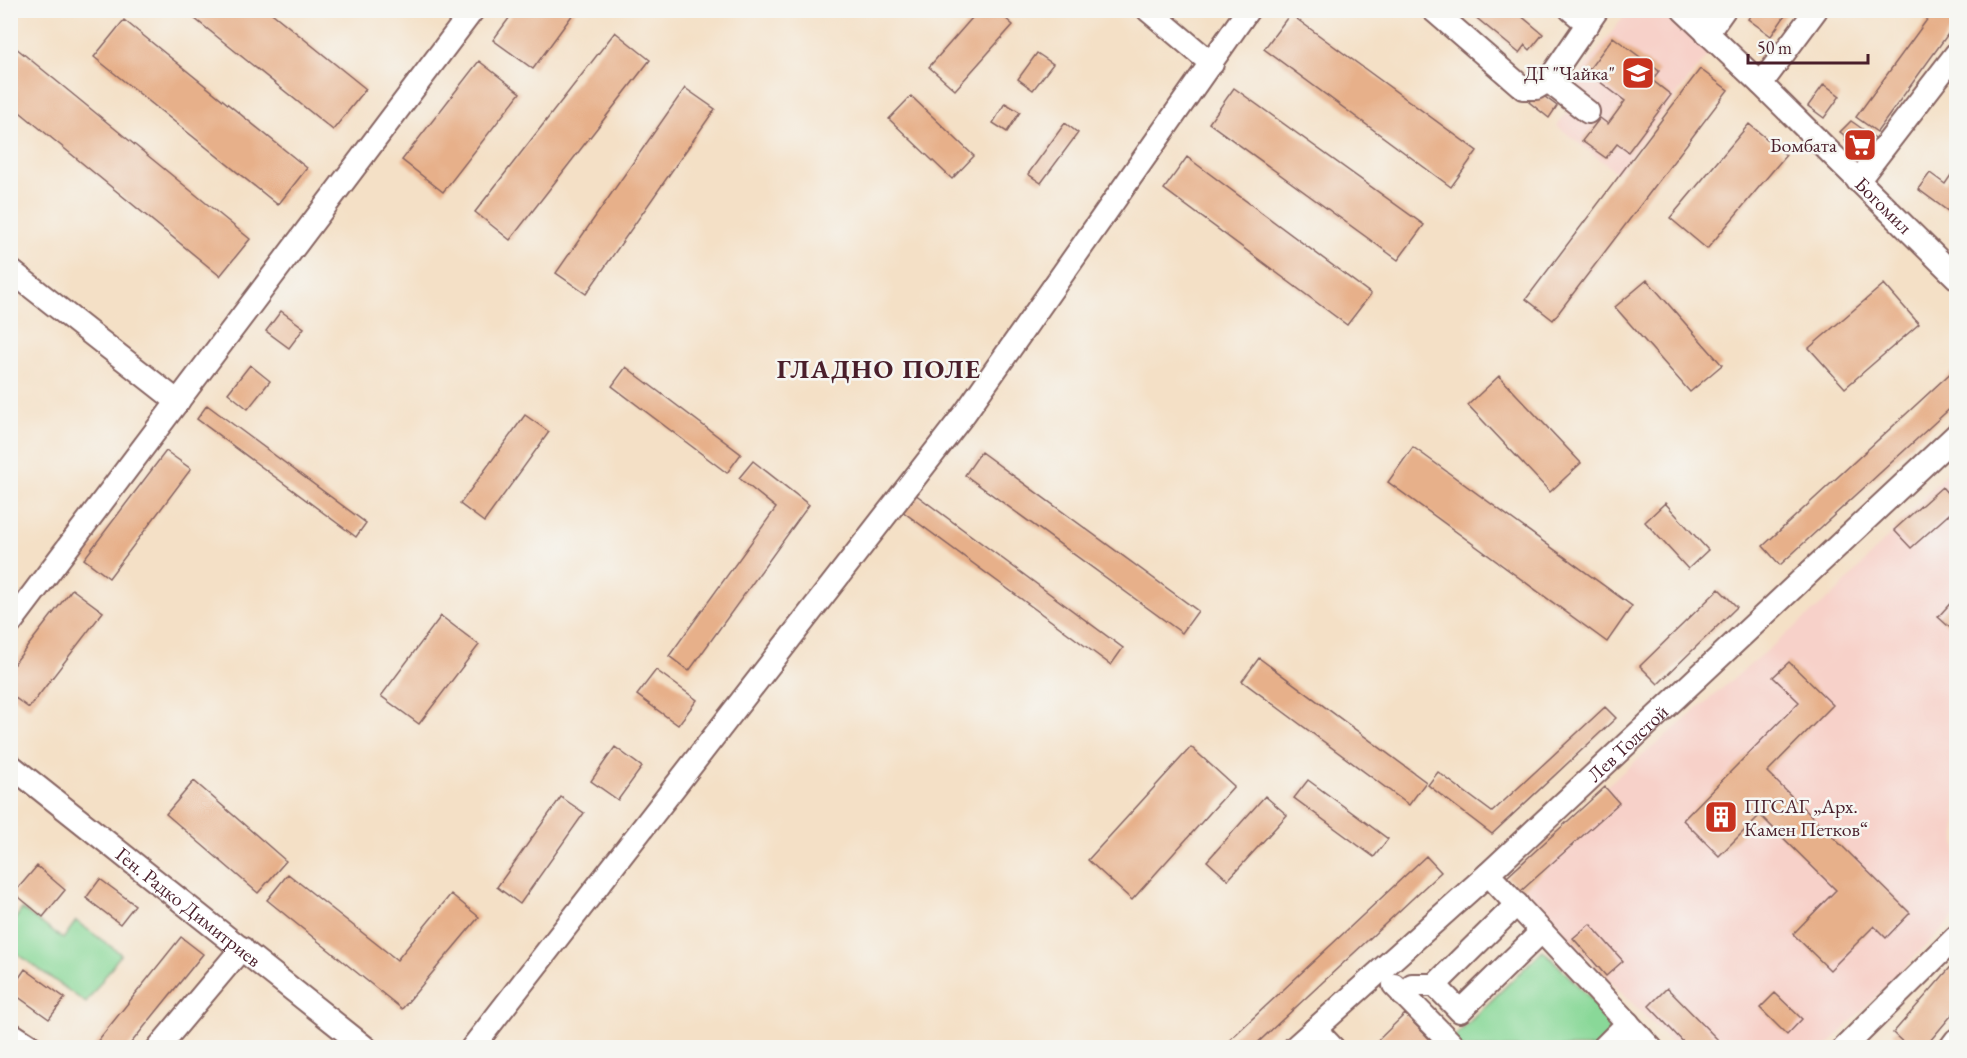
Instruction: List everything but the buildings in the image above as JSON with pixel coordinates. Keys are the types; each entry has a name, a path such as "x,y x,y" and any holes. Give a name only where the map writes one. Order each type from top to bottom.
{"street":[{"path":"10,624 473,10"},
{"path":"1148,10 1212,64"},
{"path":"472,1047 965,413 1248,10"},
{"path":"1433,10 1523,88 1536,88 1548,81 1585,15"},
{"name":"Богомил","path":"1683,10 1956,277"},
{"path":"1707,34 1724,10"},
{"path":"1761,84 1816,10"},
{"path":"1858,181 1956,54"},
{"path":"1548,81 1588,112"},
{"path":"10,270 178,402"},
{"name":"Лев Толстой","path":"1294,1047 1488,874 1956,435"},
{"name":"Ген. Радко Димитриев","path":"12,768 366,1047"},
{"path":"1488,874 1651,1047"},
{"path":"1403,994 1412,986 1435,985 1517,904"},
{"path":"1435,985 1460,1011 1542,931"},
{"path":"1850,1046 1956,937"},
{"path":"158,1047 242,948"},
{"path":"1380,971 1456,1047"},
{"path":"1603,1047 1628,1023"},
{"path":"1315,1029 1333,1047"},
{"path":"10,1033 33,1047"},
{"path":"1950,1047 1956,1040"}],"shaded area":[{"name":"ДГ \"Чайка\"","path":"1628,11 1670,11 1710,52 1617,173 1557,126 1572,106 1561,99"},
{"path":"1956,462 1956,915 1826,1047 1676,1047 1521,892 1619,803 1605,787 1840,589"}],"green space":[{"path":"22,909 63,939 76,921 121,954 86,1003 11,949 11,925"},
{"path":"1543,950 1621,1029 1603,1047 1456,1048 1450,1041"}],"place":[{"name":"ДГ \"Чайка\"","path":"1638,73"},
{"name":"Бомбата","path":"1860,145"},
{"name":"ПГСАГ „Арх. Камен Петков“","path":"1721,817"}],"district":[{"name":"ГЛАДНО ПОЛЕ","path":"879,369"}]}
